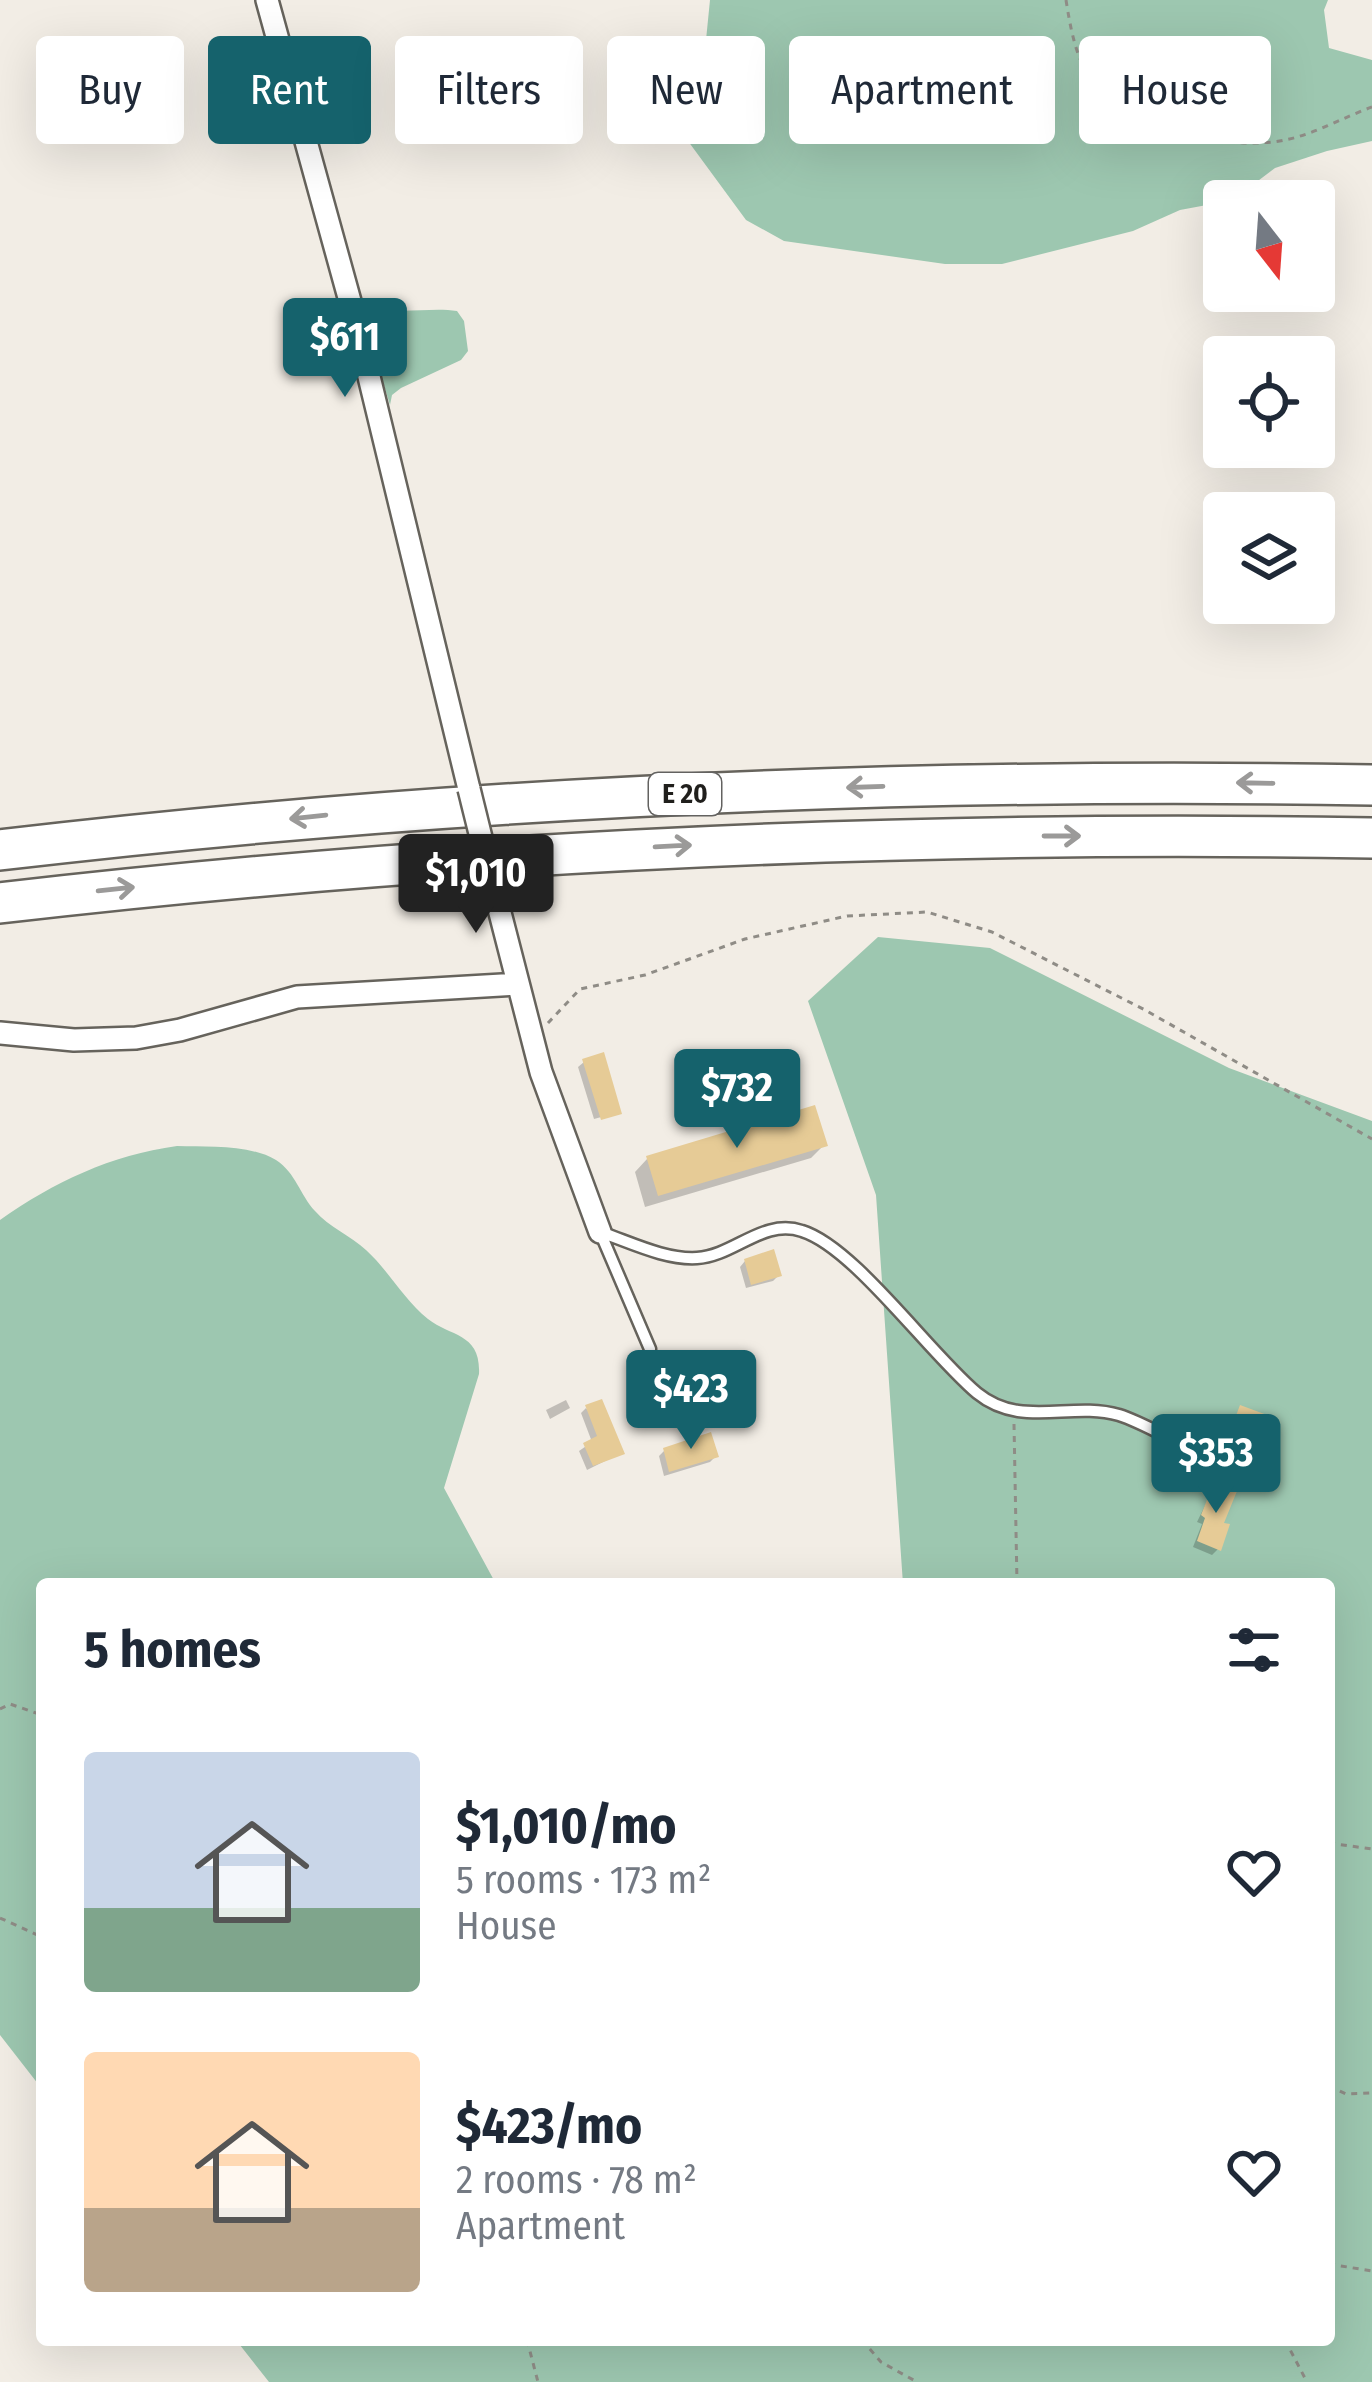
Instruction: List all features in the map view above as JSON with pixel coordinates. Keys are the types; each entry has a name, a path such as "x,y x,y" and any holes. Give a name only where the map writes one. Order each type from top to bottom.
{"highway":[{"name":"E 20","path":"0,850 333,815 581,797 1033,783 1372,785"},
{"name":"E 20","path":"0,903 387,864 657,847 1035,836 1372,838"}],"street":[{"path":"267,0 356,323 536,1051 568,1153 600,1232"},
{"path":"0,1033 74,1040 136,1038 297,997 518,984"}],"lane":[{"path":"600,1232 672,1256 697,1258 772,1230 804,1231 851,1265 977,1393 998,1407 1014,1412 1120,1415 1186,1446"},
{"path":"600,1232 650,1349"}],"path":[{"path":"1066,0 1081,64 1099,92 1132,114 1175,133 1243,142 1285,141 1372,107"},
{"path":"536,1051 550,1019 580,989 645,975 745,939 847,916 927,912 992,932 1144,1010 1372,1139"},
{"path":"1014,1412 1017,1578"},
{"path":"0,1709 10,1704 36,1713"},
{"path":"1335,1844 1372,1849"},
{"path":"0,1918 36,1934"},
{"path":"1335,2089 1346,2094 1372,2093"},
{"path":"1335,2265 1372,2271"},
{"path":"529,2346 538,2382"},
{"path":"867,2346 881,2362 916,2382"},
{"path":"1288,2346 1307,2382"}],"green space":[{"path":"710,0 1328,0 1324,10 1329,48 1372,60 1372,141 1275,168 1259,180 1203,180 1203,206 1180,210 1133,231 1002,264 945,264 784,241 746,220 690,144 765,144 765,36 706,36"},
{"path":"358,300 393,311 457,311 464,321 468,351 461,360 401,388 392,395 390,405"},
{"path":"878,937 990,948 1229,1068 1372,1121 1372,2382 269,2382 241,2346 1335,2346 1335,1578 903,1578 876,1195 808,1001"},
{"path":"177,1146 214,1147 276,1160 315,1211 366,1250 419,1311 470,1343 479,1374 444,1488 493,1578 36,1578 36,2081 0,2035 0,1220 84,1172"}],"building":[{"path":"604,1052 622,1114 601,1120 582,1059"},
{"path":"815,1105 828,1146 658,1196 646,1156"},
{"path":"774,1249 782,1276 751,1285 744,1259"},
{"path":"602,1399 625,1454 593,1466 583,1443 597,1436 585,1405"},
{"path":"1240,1405 1267,1415 1254,1456 1234,1449 1236,1441 1228,1437"},
{"path":"711,1432 719,1457 669,1472 663,1448"},
{"path":"1214,1482 1237,1491 1224,1523 1230,1524 1221,1551 1197,1541"}]}
